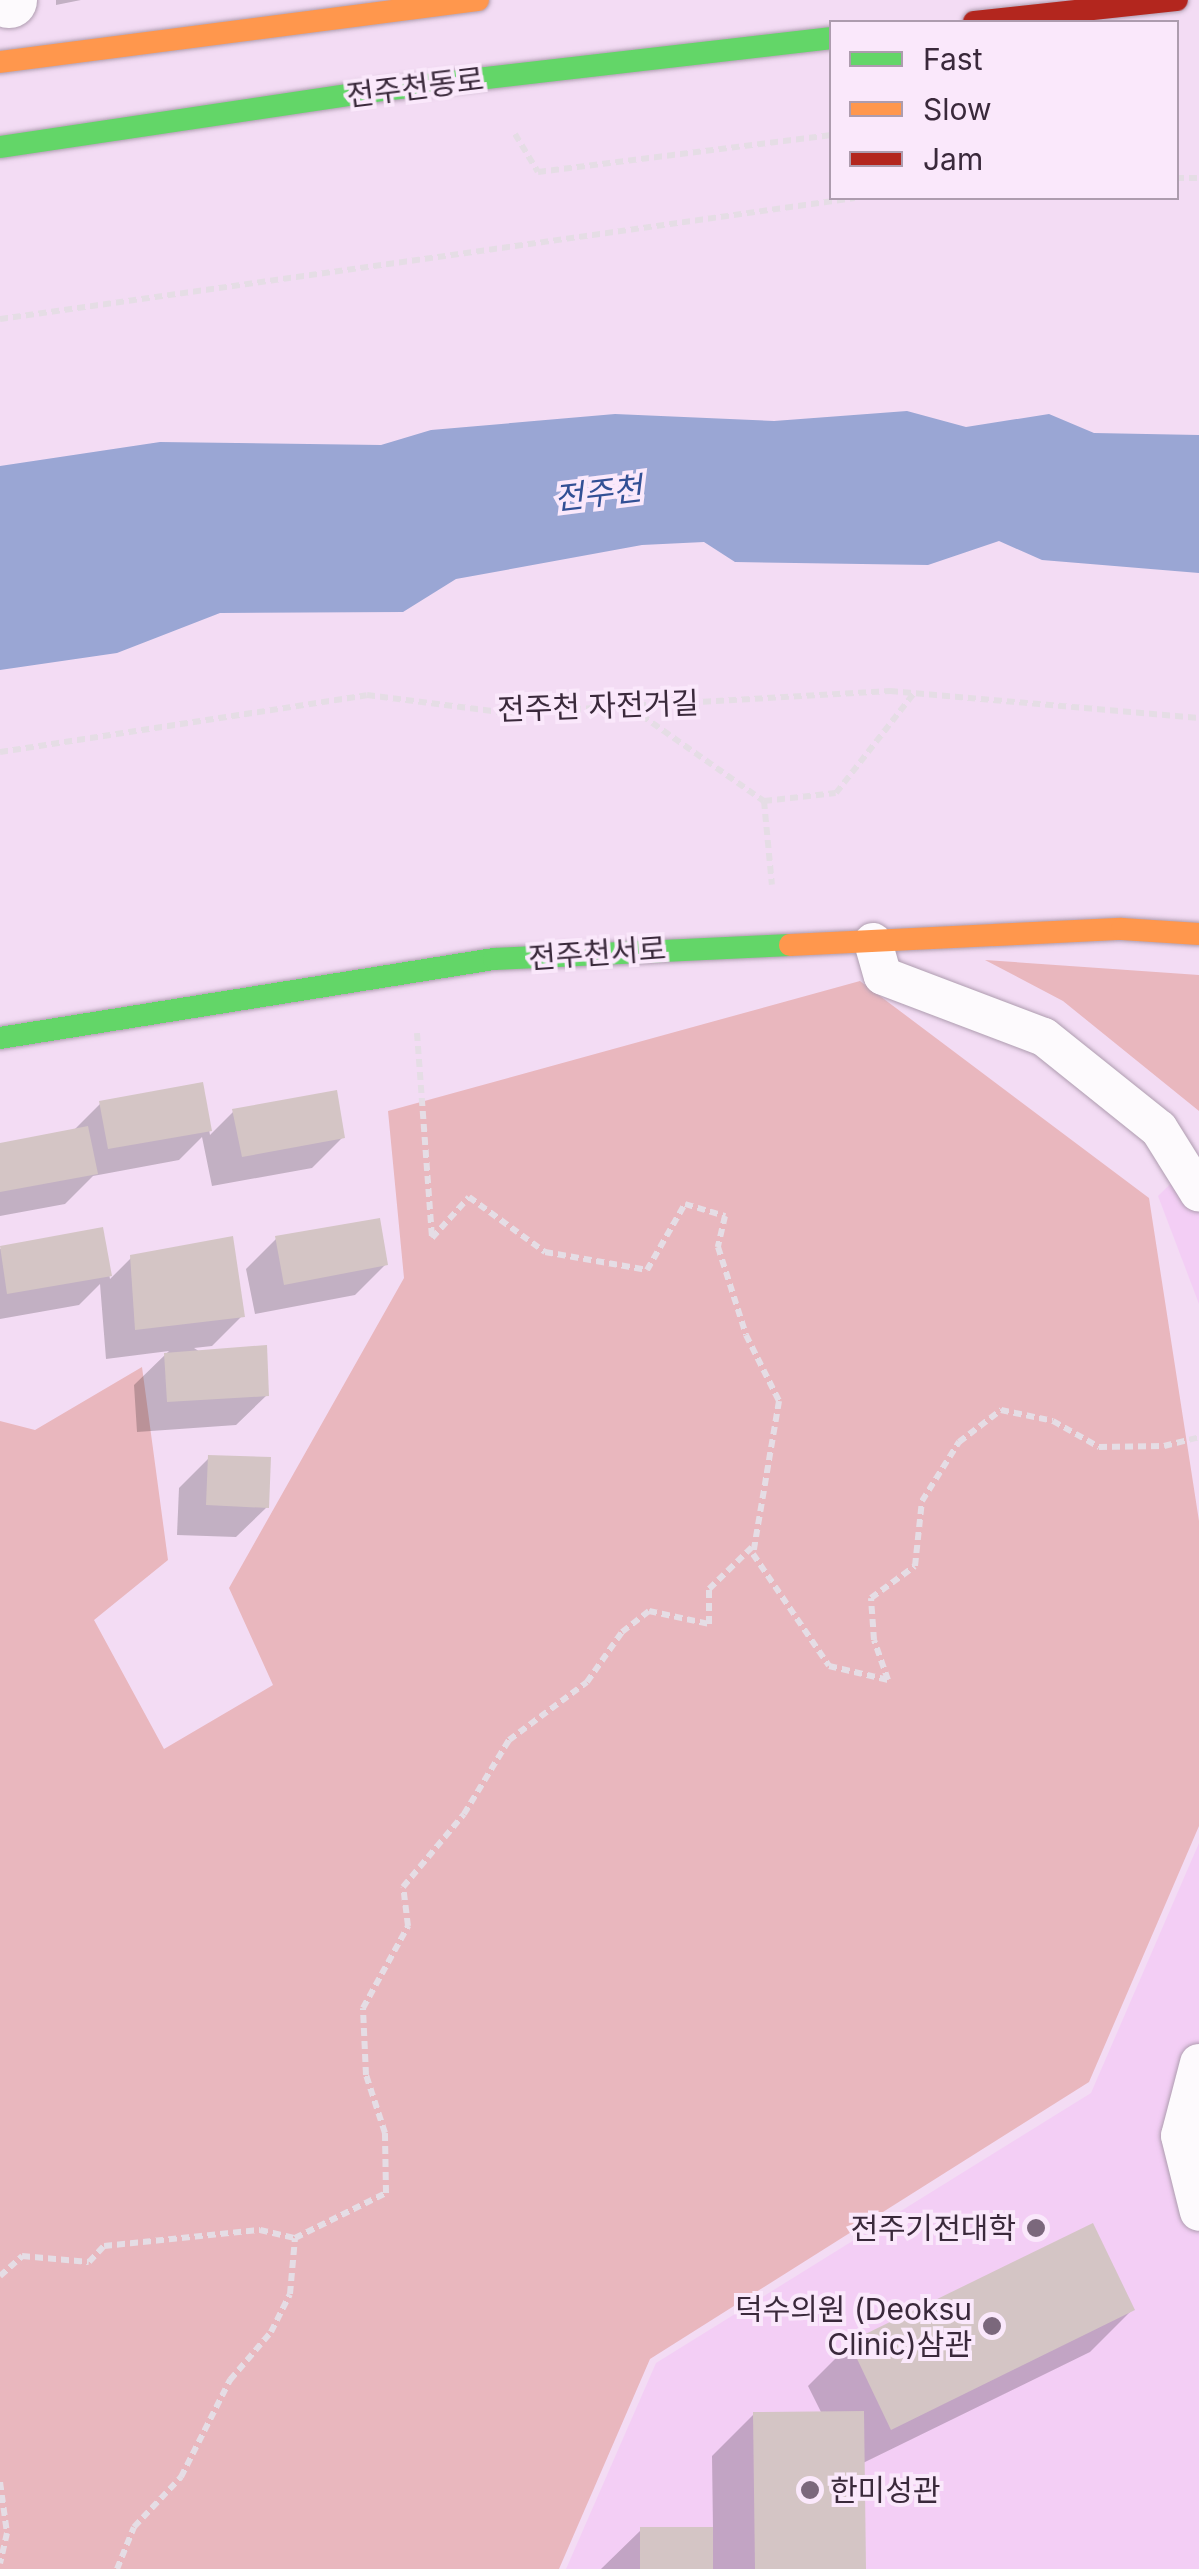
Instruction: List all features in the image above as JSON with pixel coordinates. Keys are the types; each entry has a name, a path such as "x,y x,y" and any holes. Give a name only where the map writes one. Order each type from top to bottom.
{"street":[{"path":"0,62 314,8 478,0"},
{"path":"992,20 1177,0"},
{"name":"전주천동로","path":"0,148 336,96 829,38"},
{"name":"전주천서로","path":"0,1038 494,958 1122,929 1199,934"}],"lane":[{"path":"873,942 883,976 1044,1037 1159,1129 1199,1194"},
{"path":"1199,2062 1180,2136 1199,2212"}],"path":[{"path":"515,133 538,172 829,135"},
{"path":"0,318 840,200"},
{"path":"630,707 764,802 836,794 915,692"},
{"name":"전주천 자전거길","path":"0,752 221,722 367,695 508,713 915,692 1199,718"},
{"path":"764,802 773,896"},
{"path":"0,2276 22,2256 89,2262 104,2246 260,2230 295,2238 386,2193 385,2133 366,2075 363,2008 408,1926 403,1887 464,1814 509,1740 586,1682 622,1632 649,1611 709,1624 708,1589 753,1546 769,1486 779,1400 746,1334 718,1247 725,1216 685,1204 648,1270 545,1252 469,1197 432,1238 410,972"},
{"path":"753,1546 828,1666 888,1680 874,1640 871,1598 916,1566 922,1501 959,1442 1001,1410 1052,1421 1100,1447 1164,1446 1199,1436"},
{"path":"117,2569 134,2527 181,2477 230,2380 271,2332 290,2294 295,2238"},
{"path":"0,2482 7,2533 0,2563"}],"shaded area":[{"path":"985,960 1199,975 1199,1111 1063,1001"},
{"path":"860,981 1149,1198 1199,1521 1199,1826 1089,2082 650,2359 559,2569 0,2569 0,1421 35,1430 142,1367 168,1560 94,1620 164,1749 273,1685 229,1588 404,1278 388,1111"},
{"path":"1199,1156 1199,1304 1158,1196"},
{"name":"전주기전대학","path":"1199,1843 1199,2569 566,2569 656,2363 1091,2093"}],"water":[{"name":"전주천","path":"907,411 966,427 1049,414 1094,433 1199,435 1199,573 1042,560 999,541 928,565 735,562 704,542 642,545 456,579 403,612 220,613 117,653 0,670 0,466 160,442 381,445 431,430 615,414 774,421"}],"building":[{"path":"203,1082 212,1131 108,1149 99,1101"},
{"path":"337,1090 345,1138 242,1157 232,1109"},
{"path":"88,1126 98,1174 0,1192 0,1143"},
{"path":"380,1218 388,1265 284,1285 275,1236"},
{"path":"103,1227 112,1276 7,1294 0,1246"},
{"path":"233,1236 245,1317 135,1330 130,1255"},
{"path":"267,1345 269,1396 167,1402 164,1353"},
{"path":"208,1455 271,1457 269,1508 206,1505"},
{"name":"덕수의원 (Deoksu Clinic)삼관","path":"1093,2223 1135,2310 891,2430 849,2342"},
{"name":"한미성관","path":"864,2411 866,2569 755,2569 753,2412"},
{"path":"640,2527 713,2527 713,2569 640,2569"}],"traffic: fast":[{"path":"0,147 374,91 829,38"},
{"path":"0,1038 494,959 790,945"}],"traffic: slow":[{"path":"0,62 478,0"},
{"path":"790,945 1122,929 1199,934"}],"traffic: jam":[{"path":"992,20 1177,0"}],"place":[{"name":"전주기전대학","path":"1036,2228"},
{"name":"덕수의원 (Deoksu Clinic)삼관","path":"992,2326"},
{"name":"한미성관","path":"810,2490"}]}
